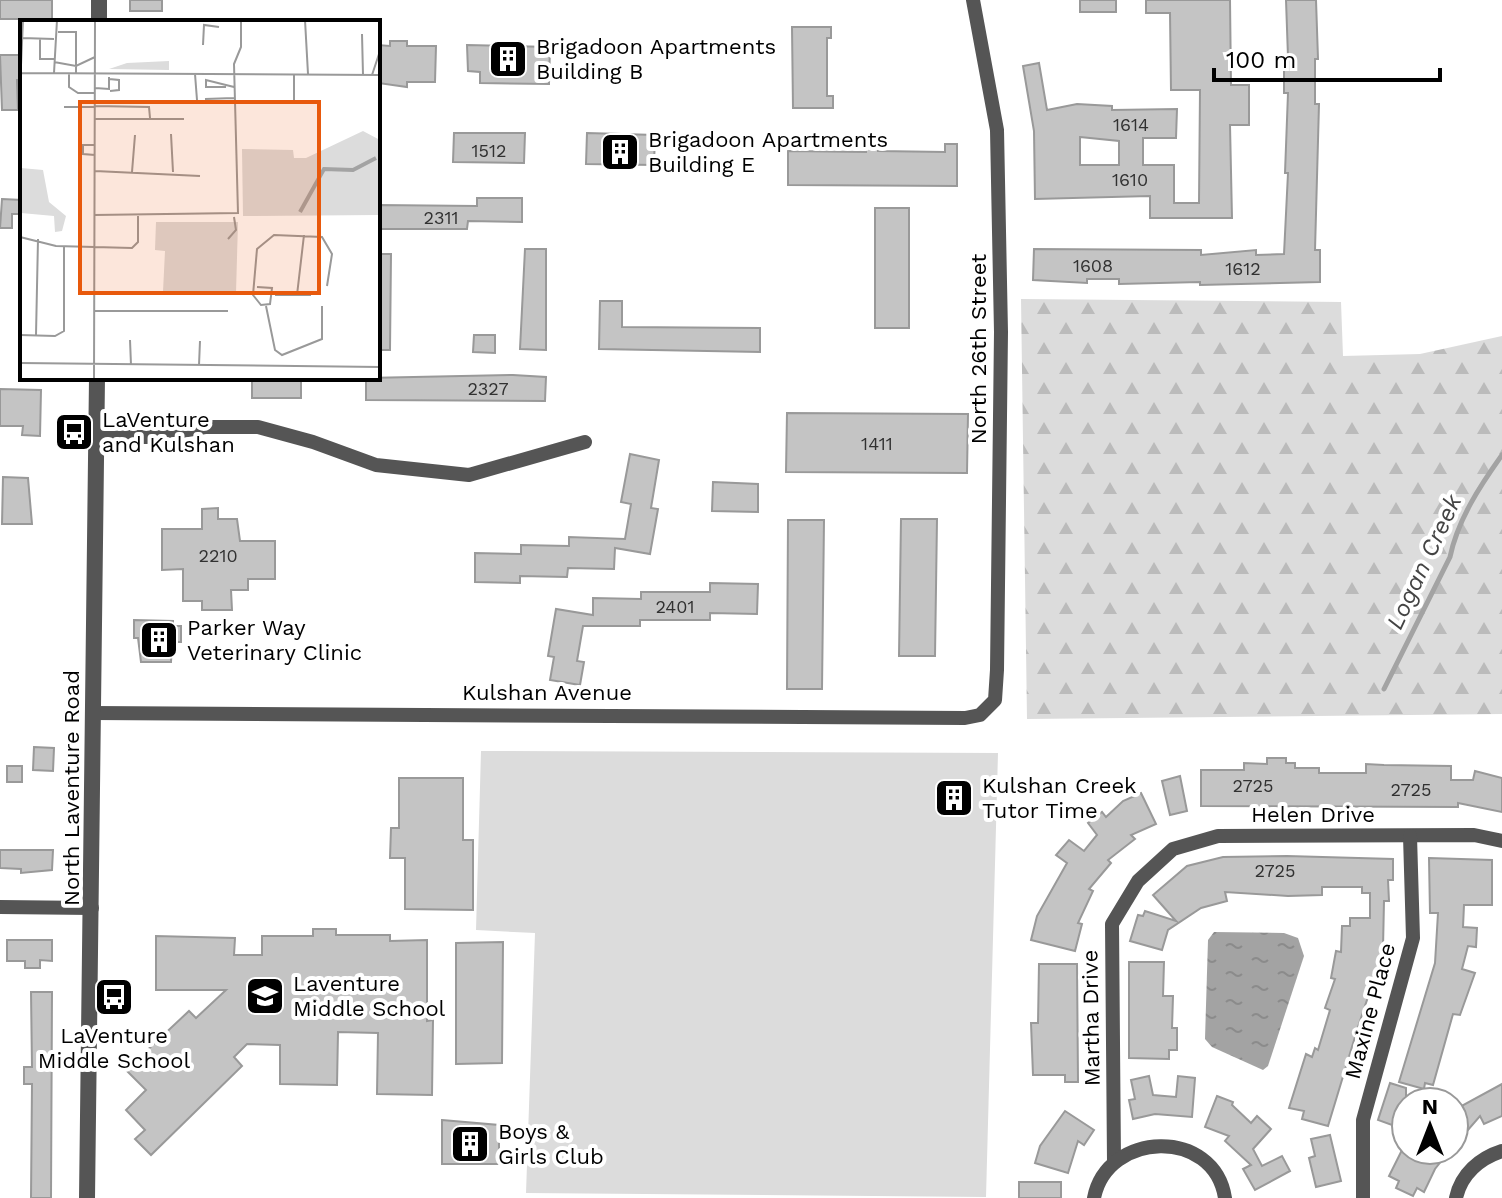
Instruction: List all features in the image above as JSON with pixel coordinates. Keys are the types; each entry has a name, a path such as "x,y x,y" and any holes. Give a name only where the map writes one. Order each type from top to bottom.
{"street":[{"name":"North 26th Street","path":"973,0 997,130 1001,332 995,700"},
{"name":"North Laventure Road","path":"87,1198 97,380"},
{"path":"96,437 146,437 205,427 258,427 313,442 376,465 469,475 585,442"},
{"name":"Kulshan Avenue","path":"93,713 965,718 980,715 995,700"},
{"name":"Helen Drive","path":"1138,881 1173,849 1218,836 1474,835 1502,841"},
{"name":"Maxine Place","path":"1363,1198 1363,1120 1413,938 1410,836"},
{"name":"Martha Drive","path":"1114,1161 1112,924 1138,881"},
{"path":"0,907 92,908"},
{"path":"1094,1198 1096,1184 1114,1161 1137,1148 1163,1144 1188,1151 1210,1166 1225,1198"},
{"path":"1456,1198 1470,1169 1489,1155 1502,1151"}],"green space":[{"path":"1021,299 1341,302 1343,356 1420,354 1502,336 1502,714 1027,719"},
{"path":"481,751 998,753 986,1197 526,1193 535,933 476,930"}],"water":[{"path":"1214,932 1284,933 1298,938 1304,956 1268,1066 1263,1070 1212,1047 1205,1039 1208,940"}],"building":[{"path":"0,0 52,0 52,19 0,19"},
{"path":"130,0 162,0 162,11 130,11"},
{"path":"1080,0 1116,0 1116,12 1080,12"},
{"path":"1146,0 1230,0 1231,85 1249,85 1249,125 1230,125 1232,218 1150,218 1150,196 1035,199 1034,131 1023,66 1039,63 1047,110 1077,104 1112,106 1112,110 1177,109 1176,138 1143,138 1143,165 1174,165 1174,203 1199,203 1200,90 1171,90 1170,13 1146,13","holes":["1080,137 1119,141 1119,165 1080,165"]},
{"path":"1286,0 1316,0 1318,59 1315,59 1315,104 1319,104 1315,250 1320,250 1320,282 1200,285 1200,282 1119,284 1119,279 1087,279 1087,283 1033,280 1034,249 1201,250 1201,255 1256,250 1256,255 1284,254 1288,173 1285,173 1288,93 1284,93 1284,57 1288,57"},
{"path":"792,27 831,27 831,38 827,38 827,96 833,96 833,108 793,108"},
{"path":"390,41 407,41 407,46 436,46 435,82 407,82 407,87 380,83 380,45 390,46"},
{"name":"Brigadoon Apartments Building B","path":"467,45 550,47 549,84 480,83 480,72 468,71"},
{"path":"0,55 20,55 18,110 2,110"},
{"path":"454,133 525,133 524,163 453,162"},
{"name":"Brigadoon Apartments Building E","path":"587,133 655,135 654,165 586,164"},
{"path":"866,144 878,144 878,151 945,152 945,144 957,144 957,186 788,185 788,151 866,152"},
{"path":"477,198 522,198 522,222 468,221 467,229 380,229 380,205 477,206"},
{"path":"2,199 20,200 20,214 12,214 12,228 0,228"},
{"path":"875,208 909,208 909,328 875,328"},
{"path":"525,249 546,249 546,350 520,349"},
{"path":"380,254 391,254 390,350 380,350"},
{"path":"600,301 622,301 622,327 760,328 760,352 599,349"},
{"path":"474,335 495,335 495,353 473,352"},
{"path":"546,377 545,401 366,400 366,380"},
{"path":"252,380 301,380 301,398 252,398"},
{"path":"0,389 41,390 40,436 22,435 23,426 0,426"},
{"path":"787,413 968,414 967,473 786,472"},
{"path":"630,454 659,460 651,508 658,509 650,554 615,548 614,569 568,568 567,577 520,576 520,583 475,582 475,553 521,554 521,545 569,546 569,537 625,539 631,504 621,502"},
{"path":"3,477 28,478 32,524 2,524"},
{"path":"713,482 758,484 758,512 712,511"},
{"path":"218,508 218,519 237,519 240,541 275,541 275,579 248,579 248,590 231,590 232,610 202,610 202,601 183,601 183,569 162,570 162,529 202,529 202,509"},
{"path":"901,519 937,519 935,656 899,656"},
{"path":"788,520 824,520 822,689 787,689"},
{"path":"710,583 758,584 757,614 710,613 710,620 640,620 640,626 583,626 577,661 584,662 580,685 550,680 554,657 548,656 556,609 593,615 593,598 641,599 641,592 710,592"},
{"name":"Parker Way Veterinary Clinic","path":"134,620 173,621 173,626 181,626 181,642 172,642 171,662 141,662 138,638 134,638"},
{"path":"34,747 54,748 53,771 33,770"},
{"path":"1267,758 1286,758 1286,763 1295,763 1295,768 1319,768 1319,773 1366,773 1366,764 1451,766 1451,780 1473,780 1475,771 1502,778 1502,812 1458,803 1458,807 1201,806 1201,770 1244,770 1244,763 1267,764"},
{"path":"7,766 22,766 22,782 7,782"},
{"path":"1180,776 1187,811 1170,815 1162,781"},
{"path":"399,778 463,778 463,840 473,840 473,910 405,909 405,858 390,858 391,828 399,828"},
{"name":"Kulshan Creek Tutor Time","path":"943,788 965,788 965,808 943,808"},
{"path":"1141,793 1156,824 1131,835 1135,839 1108,860 1111,863 1089,889 1093,891 1078,923 1082,924 1075,951 1031,940 1037,916 1067,863 1056,855 1069,840 1084,851 1097,835 1088,823 1102,812 1106,817 1123,801"},
{"path":"0,850 53,850 52,870 21,873 21,869 0,868"},
{"path":"1223,857 1393,859 1393,880 1388,880 1389,901 1384,901 1383,948 1376,986 1372,985 1328,1126 1302,1119 1304,1111 1289,1108 1306,1054 1312,1057 1315,1048 1318,1050 1330,1010 1325,1008 1335,979 1331,978 1336,951 1341,952 1342,926 1350,926 1350,918 1370,918 1370,893 1362,893 1362,887 1322,887 1322,895 1225,892 1227,901 1201,908 1168,930 1162,950 1130,941 1138,915 1143,916 1145,911 1176,921 1153,895 1187,866"},
{"path":"1429,858 1492,860 1492,905 1464,905 1463,927 1477,928 1476,947 1468,946 1462,969 1475,973 1460,1015 1453,1014 1433,1085 1425,1083 1424,1086 1413,1086 1399,1082 1435,963 1438,913 1430,913"},
{"path":"313,929 336,929 336,935 390,935 390,941 427,940 427,1021 433,1020 432,1095 377,1094 378,1033 338,1032 337,1085 280,1084 280,1045 247,1044 234,1057 242,1066 151,1155 135,1139 145,1130 126,1110 146,1090 126,1070 189,1011 196,1018 226,990 156,990 156,936 235,938 234,955 262,955 262,936 313,936"},
{"path":"7,940 52,940 52,961 40,960 40,968 25,968 25,961 7,961"},
{"path":"503,942 502,1063 456,1064 456,943"},
{"path":"1129,962 1164,962 1163,996 1173,996 1172,1028 1177,1028 1177,1050 1169,1050 1169,1059 1129,1058"},
{"path":"1039,964 1077,964 1078,1082 1065,1082 1065,1075 1033,1075 1031,1023 1038,1023"},
{"path":"31,992 52,992 51,1198 31,1198 32,1084 24,1084 24,1067 32,1067"},
{"path":"1149,1076 1153,1095 1176,1097 1178,1076 1195,1078 1192,1117 1155,1114 1133,1119 1129,1100 1135,1099 1131,1080"},
{"path":"1390,1083 1400,1086 1390,1086 1390,1124 1378,1120"},
{"path":"1502,1084 1502,1116 1484,1124 1480,1116 1470,1128 1470,1101"},
{"path":"1217,1096 1233,1102 1232,1105 1251,1123 1257,1116 1271,1129 1253,1149 1262,1166 1282,1156 1290,1171 1255,1190 1243,1169 1251,1165 1225,1141 1229,1136 1205,1127"},
{"path":"1065,1111 1094,1130 1084,1145 1078,1141 1068,1173 1035,1163 1040,1146"},
{"name":"Boys & Girls Club","path":"442,1120 499,1125 499,1164 442,1164"},
{"path":"1330,1135 1341,1181 1316,1187 1309,1158 1315,1156 1311,1139"},
{"path":"1394,1166 1437,1166 1424,1192 1417,1188 1413,1196 1396,1188 1399,1181 1389,1176"},
{"path":"1019,1182 1061,1182 1061,1198 1019,1198"}],"waterway":[{"name":"Logan Creek","path":"1384,689 1450,557 1464,516 1502,455"}],"place":[{"name":"Brigadoon Apartments Building B","path":"508,59"},
{"name":"Brigadoon Apartments Building E","path":"620,152"},
{"name":"LaVenture and Kulshan","path":"74,432"},
{"name":"Parker Way Veterinary Clinic","path":"159,640"},
{"name":"Kulshan Creek Tutor Time","path":"954,798"},
{"name":"Laventure Middle School","path":"265,996"},
{"name":"LaVenture Middle School","path":"114,997"},
{"name":"Boys & Girls Club","path":"470,1144"}]}
